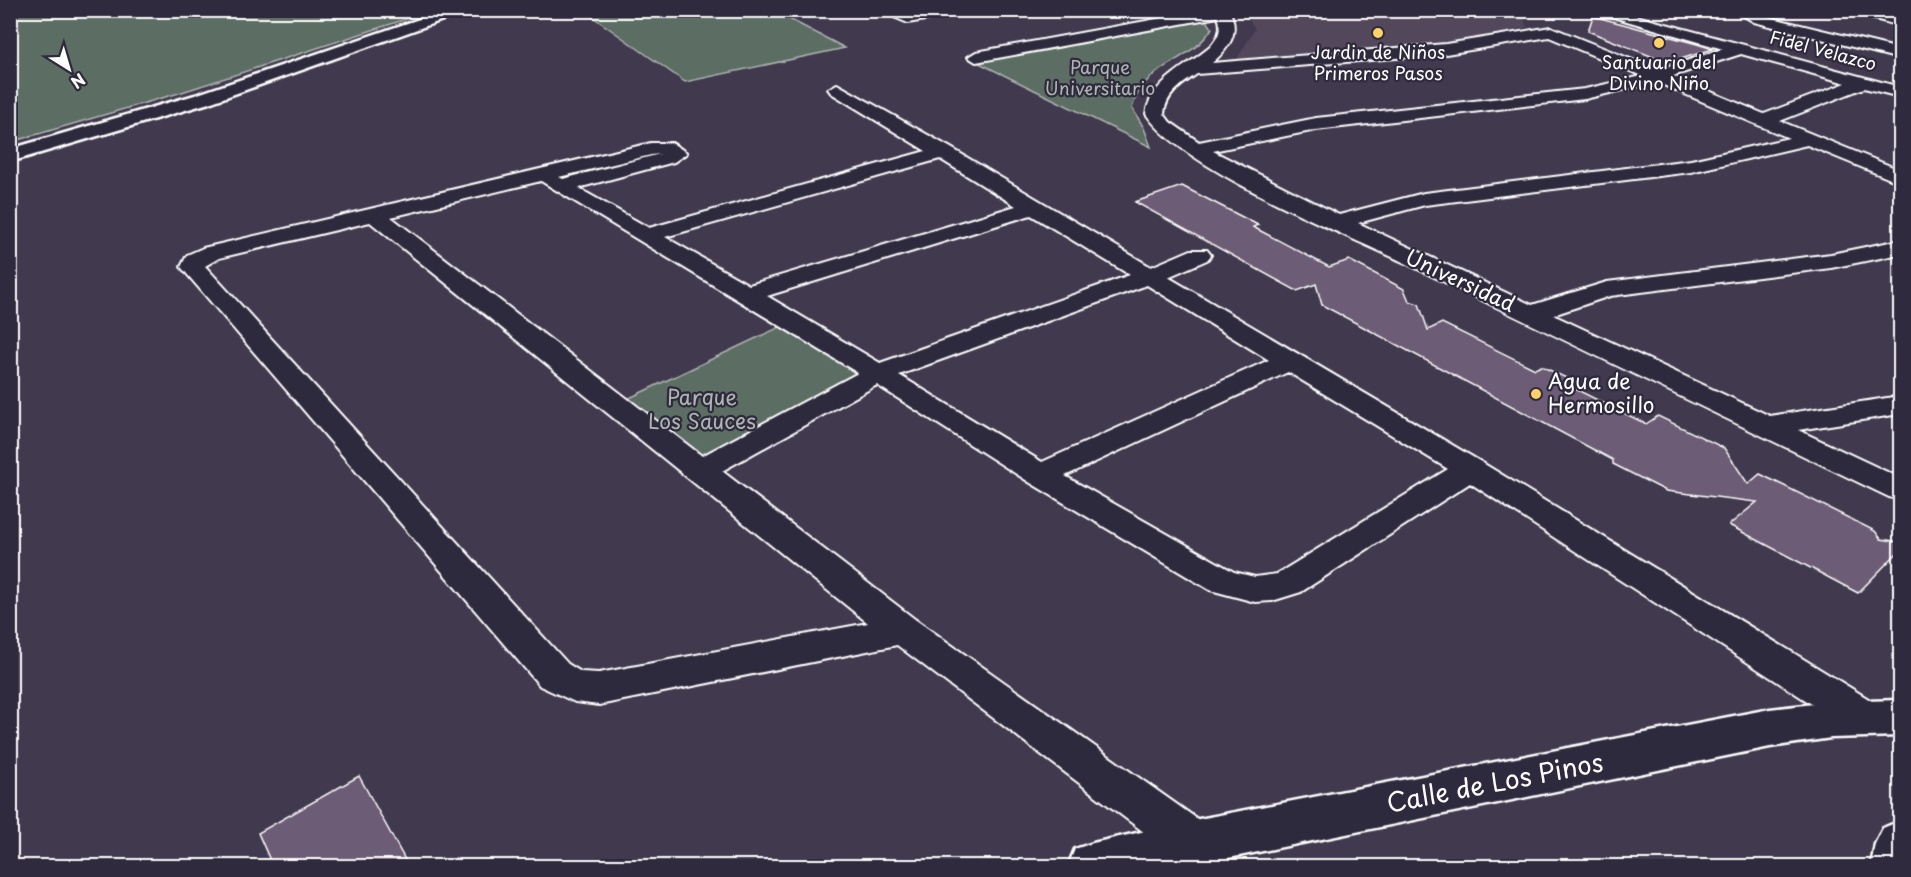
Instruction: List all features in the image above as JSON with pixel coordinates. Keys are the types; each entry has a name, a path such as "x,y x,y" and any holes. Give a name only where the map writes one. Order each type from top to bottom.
{"main road":[{"path":"10,148 173,101 444,10"},
{"path":"10,156 214,95 463,10"},
{"name":"Calle de Los Pinos","path":"1093,867 1194,843 1770,728 1883,718"},
{"path":"1896,867 1900,844"}],"street":[{"path":"884,10 899,18 959,10"},
{"name":"Fidel Velazco","path":"1596,10 1900,92"},
{"path":"1741,10 1743,14 1759,19 1900,54"},
{"path":"1849,10 1900,22"},
{"path":"976,57 1222,11"},
{"name":"Universidad","path":"1222,11 1228,27 1225,39 1212,54 1158,100 1154,112 1158,122 1195,149 1337,222 1900,490"},
{"path":"1192,69 1446,49 1550,25 1655,77 1900,177"},
{"path":"1195,149 1316,124 1585,94 1655,77 1740,49"},
{"path":"1763,121 1863,82"},
{"path":"837,89 1883,718"},
{"path":"1337,222 1424,199 1691,166 1808,139"},
{"path":"552,180 659,147 671,148 677,153 667,158 552,180 374,214 211,253 195,260 193,267 554,675 568,685 581,689 599,689 903,630"},
{"path":"645,236 944,152"},
{"path":"552,180 878,373 1040,475 1239,589 1273,590 1289,583 1470,469"},
{"path":"746,294 1035,207"},
{"path":"374,214 903,630 1194,843"},
{"path":"1530,314 1607,289 1831,261 1900,247"},
{"path":"700,470 878,373 1150,276 1199,255"},
{"path":"1040,475 1289,361"},
{"path":"1766,426 1900,405"}],"shaded area":[{"name":"Jardin de Niños Primeros Pasos","path":"1244,11 1538,11 1524,21 1527,27 1487,37 1403,49 1235,62 1255,29"}],"green space":[{"path":"11,10 431,11 179,93 11,142"},
{"path":"614,10 774,11 845,48 685,82 590,15"},
{"name":"Parque Universitario","path":"1205,18 1212,28 1203,40 1192,50 1157,72 1138,93 1132,108 1144,128 1151,147 975,61"},
{"name":"Parque Los Sauces","path":"782,326 862,374 696,461 621,402"}],"building":[{"name":"Santuario del Divino Niño","path":"1593,16 1713,49 1668,63 1588,31"},
{"path":"1182,186 1258,225 1253,227 1329,267 1349,260 1404,289 1409,301 1419,304 1428,330 1442,323 1535,369 1541,366 1575,382 1569,386 1646,424 1658,416 1724,448 1748,484 1760,474 1875,531 1881,539 1900,542 1900,550 1858,593 1729,525 1757,502 1666,491 1613,464 1613,460 1322,305 1316,284 1297,291 1135,202"},
{"path":"359,776 409,867 273,867 258,833"}],"place":[{"name":"Jardin de Niños Primeros Pasos","path":"1378,33"},
{"name":"Santuario del Divino Niño","path":"1659,43"},
{"name":"Agua de Hermosillo","path":"1536,394"}]}
